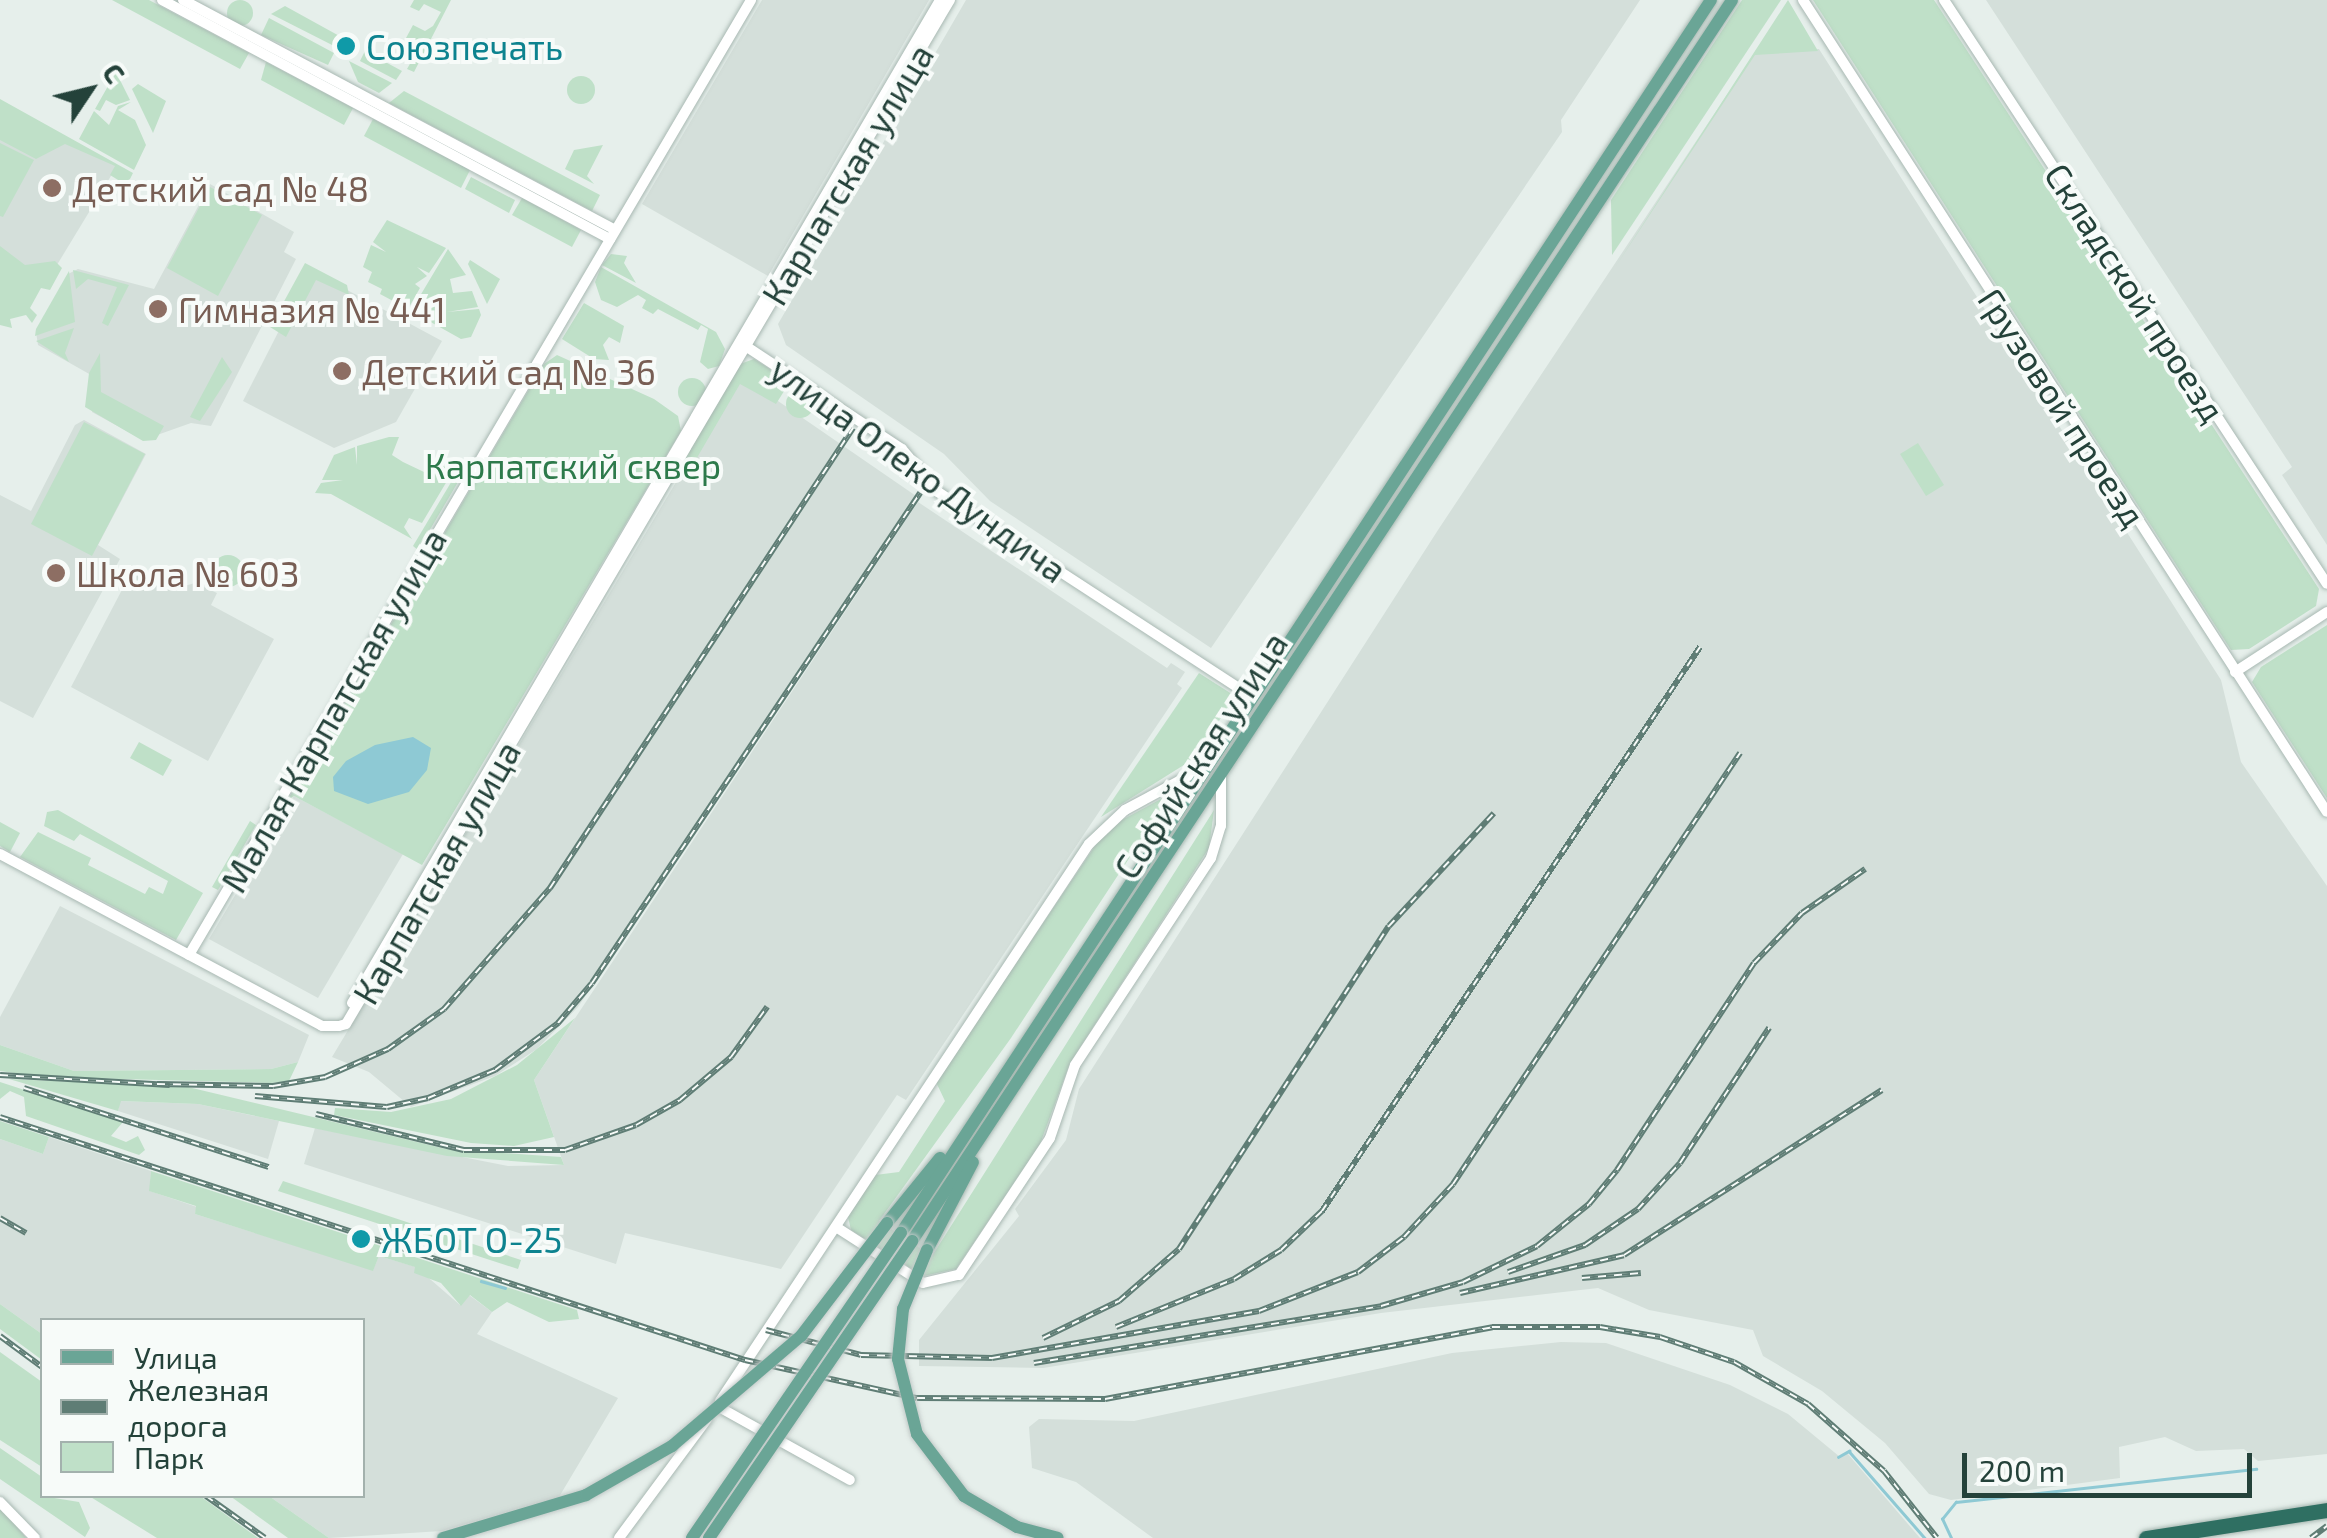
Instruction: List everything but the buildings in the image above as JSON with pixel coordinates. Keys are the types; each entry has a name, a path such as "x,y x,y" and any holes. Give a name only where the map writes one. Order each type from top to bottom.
{"highway":[{"path":"2146,1538 2327,1510"}],"main road":[{"name":"Софийская улица","path":"709,1538 906,1237 965,1130 1711,0"},
{"name":"Софийская улица","path":"692,1538 906,1237 981,1142 1732,0"},
{"path":"443,1538 586,1494 672,1446 801,1336 887,1223 965,1130"},
{"path":"981,1142 928,1250 900,1332 901,1387 917,1434 964,1496 1017,1528 1058,1538"}],"street":[{"path":"162,0 613,234"},
{"path":"183,0 613,234"},
{"name":"Малая Карпатская улица","path":"189,954 750,0"},
{"name":"Карпатская улица","path":"742,344 940,0"},
{"name":"Карпатская улица","path":"189,954 322,1026 339,1026 950,0"},
{"name":"Грузовой проезд","path":"1803,0 2327,812"},
{"name":"Складской проезд","path":"1944,0 2327,584"},
{"name":"улица Олеко Дундича","path":"742,344 902,449 938,492 1251,696"},
{"path":"2235,672 2327,612"},
{"path":"619,1538 717,1406 1089,844 1125,810 1205,767"},
{"path":"836,1227 923,1283 959,1275 1050,1138 1075,1065 1211,858 1221,826 1221,777"},
{"path":"0,854 189,954"},
{"path":"717,1406 850,1480"},
{"path":"0,1502 35,1538"}],"shaded area":[{"path":"762,0 929,0 768,276 642,204"},
{"path":"966,0 1640,0 1561,120 1562,132 1211,648 990,501 944,454 786,345 778,324"},
{"path":"1986,0 2327,0 2327,545 2282,475 2292,467"},
{"path":"1819,49 2221,680 2241,762 2327,886 2327,1454 2258,1461 2244,1449 2196,1451 2165,1437 2119,1447 2120,1478 1951,1500 1929,1494 1885,1443 1822,1391 1763,1356 1753,1330 1649,1310 1598,1288 1381,1313 1043,1368 919,1366 919,1340 1019,1216 1015,1209 1066,1140 1079,1089 1438,530 1756,51"},
{"name":"Детский сад № 48","path":"0,105 117,166 46,283 0,258"},
{"name":"Гимназия № 441","path":"210,184 294,232 284,252 296,259 211,426 191,423 143,440 92,412 91,375 38,345 36,332 68,274 78,269 154,289"},
{"name":"Детский сад № 36","path":"310,270 442,341 396,422 334,448 243,401"},
{"path":"746,379 919,498 578,1007 537,1049 495,1076 411,1107 369,1072 332,1057 736,382"},
{"name":"Школа № 603","path":"84,420 146,454 98,545 120,559 33,718 0,701 0,495 31,511 75,425"},
{"path":"918,502 1167,668 1171,663 1185,672 1177,684 1182,688 906,1100 897,1095 781,1269 625,1233 616,1264 304,1164 315,1128 508,1166 564,1165 534,1080"},
{"path":"135,565 177,588 195,583 217,593 211,605 274,639 208,761 71,687"},
{"path":"294,796 403,854 318,998 209,939"},
{"path":"60,906 309,1035 298,1062 271,1069 74,1071 0,1045 0,1017"},
{"path":"120,1101 198,1104 279,1121 268,1159 118,1111"},
{"path":"49,1137 151,1171 150,1191 197,1207 195,1214 373,1270 379,1256 416,1267 460,1305 469,1295 492,1312 477,1334 618,1398 559,1497 442,1531 329,1538 272,1498 365,1498 365,1318 40,1318 40,1333 0,1304 0,1139 43,1154"},
{"path":"1561,1342 1606,1343 1730,1385 1788,1414 1840,1457 1847,1453 1920,1538 1153,1538 1076,1482 1032,1468 1029,1427 1039,1419 1134,1421 1452,1353"}],"green space":[{"path":"112,0 149,0 249,53 240,69"},
{"path":"240,0 249,4 253,13 249,22 240,26 231,22 227,13 231,4"},
{"path":"414,0 451,0 414,72 407,69 420,46 406,38 413,25 425,31 433,26 441,12 424,4 419,11 410,7"},
{"path":"1742,0 1781,0 1612,255 1611,200"},
{"path":"1788,0 1818,51 1755,55 1614,269"},
{"path":"1813,0 1934,0 2319,589 2316,606 2249,649 2231,650"},
{"path":"285,6 343,38 338,48 271,14"},
{"path":"269,18 334,53 328,65 261,35"},
{"path":"365,51 402,71 396,80 360,61"},
{"path":"349,61 392,83 379,93 358,82"},
{"path":"266,62 353,108 344,125 261,80"},
{"path":"116,72 130,100 116,105 106,100 100,111 95,109"},
{"path":"581,76 591,80 595,90 591,100 581,104 571,100 567,90 571,80"},
{"path":"138,84 166,101 153,133 132,89"},
{"path":"404,91 600,195 592,211 389,103"},
{"path":"0,99 133,173 130,179 123,183 110,175 115,166 65,144 36,159 0,140"},
{"path":"131,102 118,110 135,120 146,145 134,170 79,139 94,111 109,125 118,106"},
{"path":"373,119 470,170 461,188 364,136"},
{"path":"0,143 34,160 3,217 0,216"},
{"path":"603,145 587,176 594,184 565,169 574,150"},
{"path":"471,177 515,200 509,213 465,189"},
{"path":"210,187 262,215 218,296 167,268"},
{"path":"522,198 581,230 572,247 512,215"},
{"path":"387,220 446,248 429,273 417,267 427,276 415,284 420,288 408,309 380,294 382,289 368,282 372,272 363,267 371,245 386,252 373,242"},
{"path":"0,246 25,265 55,261 62,268 50,290 41,288 30,308 37,315 32,323 26,315 10,319 12,328 0,325"},
{"path":"448,249 466,275 450,279 453,293 472,291 478,307 447,312 479,309 481,315 471,337 461,339 411,311"},
{"path":"611,254 627,256 624,263 636,283 602,265"},
{"path":"470,260 500,279 487,304 468,264"},
{"path":"305,263 347,285 349,295 316,280 286,337 270,327"},
{"path":"601,267 716,332 725,349 719,366 708,369 700,362 708,329 701,325 698,330 658,309 653,314 642,308 646,300 638,295 617,307 601,300 595,282"},
{"path":"73,270 129,285 108,326 102,323 117,287 88,279 76,289"},
{"path":"69,271 75,322 35,336 36,329"},
{"path":"584,303 624,326 620,343 609,337 603,345 609,360 594,359 562,339"},
{"path":"74,328 65,353 69,362 36,341"},
{"path":"100,353 101,392 164,426 156,440 143,441 85,407 89,373"},
{"name":"Карпатский сквер","path":"557,355 654,399 678,416 681,431 422,865 294,796 287,801 544,364"},
{"path":"222,357 232,372 200,421 190,417"},
{"path":"754,359 787,380 786,388 776,404 740,384 691,468 685,457 740,364"},
{"path":"692,378 702,382 706,392 702,402 692,406 682,402 678,392 682,382"},
{"path":"800,390 810,394 814,404 810,414 800,418 790,414 786,404 790,394"},
{"path":"84,422 145,454 92,556 31,524"},
{"path":"399,437 392,455 403,462 424,472 432,460 453,471 422,523 409,518 404,527 412,539 331,494 315,493 321,483 343,480 322,480 334,455 355,447 357,465 357,446"},
{"path":"1918,443 1944,485 1926,496 1900,454"},
{"path":"456,474 461,477 418,550 413,546"},
{"path":"228,555 240,559 244,571 240,583 228,587 216,583 212,571 216,559"},
{"path":"2327,625 2327,798 2252,682 2261,667"},
{"path":"1199,673 1235,696 1195,758 1101,817"},
{"path":"139,742 172,760 163,776 130,758"},
{"path":"1172,793 1011,1038 879,1221 932,1256 1214,810 1209,848 1070,1063 1040,1144 956,1269 923,1276 851,1230 848,1217 875,1175 899,1172 945,1101 936,1082 1097,843 1122,820"},
{"path":"58,810 203,893 176,940 20,857 38,832 91,858 88,865 145,894 149,887 163,894 168,881 80,834 74,841 44,826 47,812"},
{"path":"250,821 256,825 218,890 212,887"},
{"path":"0,822 20,833 10,852 0,846"},
{"path":"575,1018 534,1080 554,1137 514,1146 471,1143 334,1115 335,1108 391,1112 451,1099 517,1065"},
{"path":"0,1045 74,1071 271,1069 298,1062 289,1081 272,1083 43,1077 0,1071"},
{"path":"9,1079 188,1087 446,1149 561,1157 564,1165 447,1156 198,1104 121,1101 118,1111"},
{"path":"0,1082 123,1122 111,1136 126,1142 138,1136 145,1150 139,1155 26,1116 24,1097 10,1091 0,1099"},
{"path":"0,1121 49,1137 43,1154 0,1139"},
{"path":"151,1171 577,1310 579,1319 549,1322 507,1302 492,1312 470,1295 461,1306 441,1283 414,1273 415,1267 379,1256 373,1271 195,1214 196,1206 149,1191"},
{"path":"283,1181 521,1260 518,1269 278,1191"},
{"path":"0,1304 40,1333 40,1359 0,1329"},
{"path":"0,1352 40,1381 40,1466 0,1440"},
{"path":"0,1448 40,1476 40,1498 79,1502 90,1528 85,1537 0,1479"},
{"path":"92,1498 203,1498 258,1538 157,1538"},
{"path":"233,1498 272,1498 329,1538 288,1538"},
{"path":"0,1509 10,1518 26,1538 0,1538"}],"water":[{"path":"413,737 431,748 427,770 409,792 368,804 334,791 333,777 346,761 375,745"}],"waterway":[{"path":"481,1281 505,1288"},
{"path":"1838,1457 1849,1451 1925,1538"},
{"path":"1951,1538 1942,1519 1956,1502 2256,1469"}],"railway":[{"path":"157,1084 273,1086 325,1077 388,1049 444,1009 550,888 853,428"},
{"path":"255,1096 387,1107 428,1098 495,1070 558,1023 592,983 920,493"},
{"path":"1116,1327 1234,1279 1281,1250 1322,1211 1700,647"},
{"path":"766,1330 861,1355 992,1358 1259,1311 1358,1272 1404,1237 1453,1184 1740,753"},
{"path":"1043,1338 1119,1301 1179,1249 1389,926 1494,813"},
{"path":"1034,1363 1381,1306 1463,1282 1537,1246 1589,1204 1617,1170 1754,963 1802,913 1865,869"},
{"path":"316,1114 464,1150 565,1150 636,1125 680,1100 731,1057 767,1007"},
{"path":"1508,1272 1585,1245 1638,1209 1680,1163 1769,1028"},
{"path":"0,1075 170,1085"},
{"path":"24,1088 269,1167"},
{"path":"1460,1293 1624,1255 1882,1090"},
{"path":"0,1117 745,1360 917,1398 1105,1399 1492,1327 1600,1327 1660,1337 1734,1362 1808,1404 1884,1471 1937,1538"},
{"path":"0,1218 26,1233"},
{"path":"1582,1278 1641,1273"},
{"path":"0,1336 40,1366"},
{"path":"209,1498 265,1538"},
{"path":"2311,1538 2327,1526"}],"place":[{"name":"Союзпечать","path":"346,46"},
{"name":"Детский сад № 48","path":"52,188"},
{"name":"Гимназия № 441","path":"158,309"},
{"name":"Детский сад № 36","path":"342,371"},
{"name":"Школа № 603","path":"56,573"},
{"name":"ЖБОТ О-25","path":"361,1239"}]}
